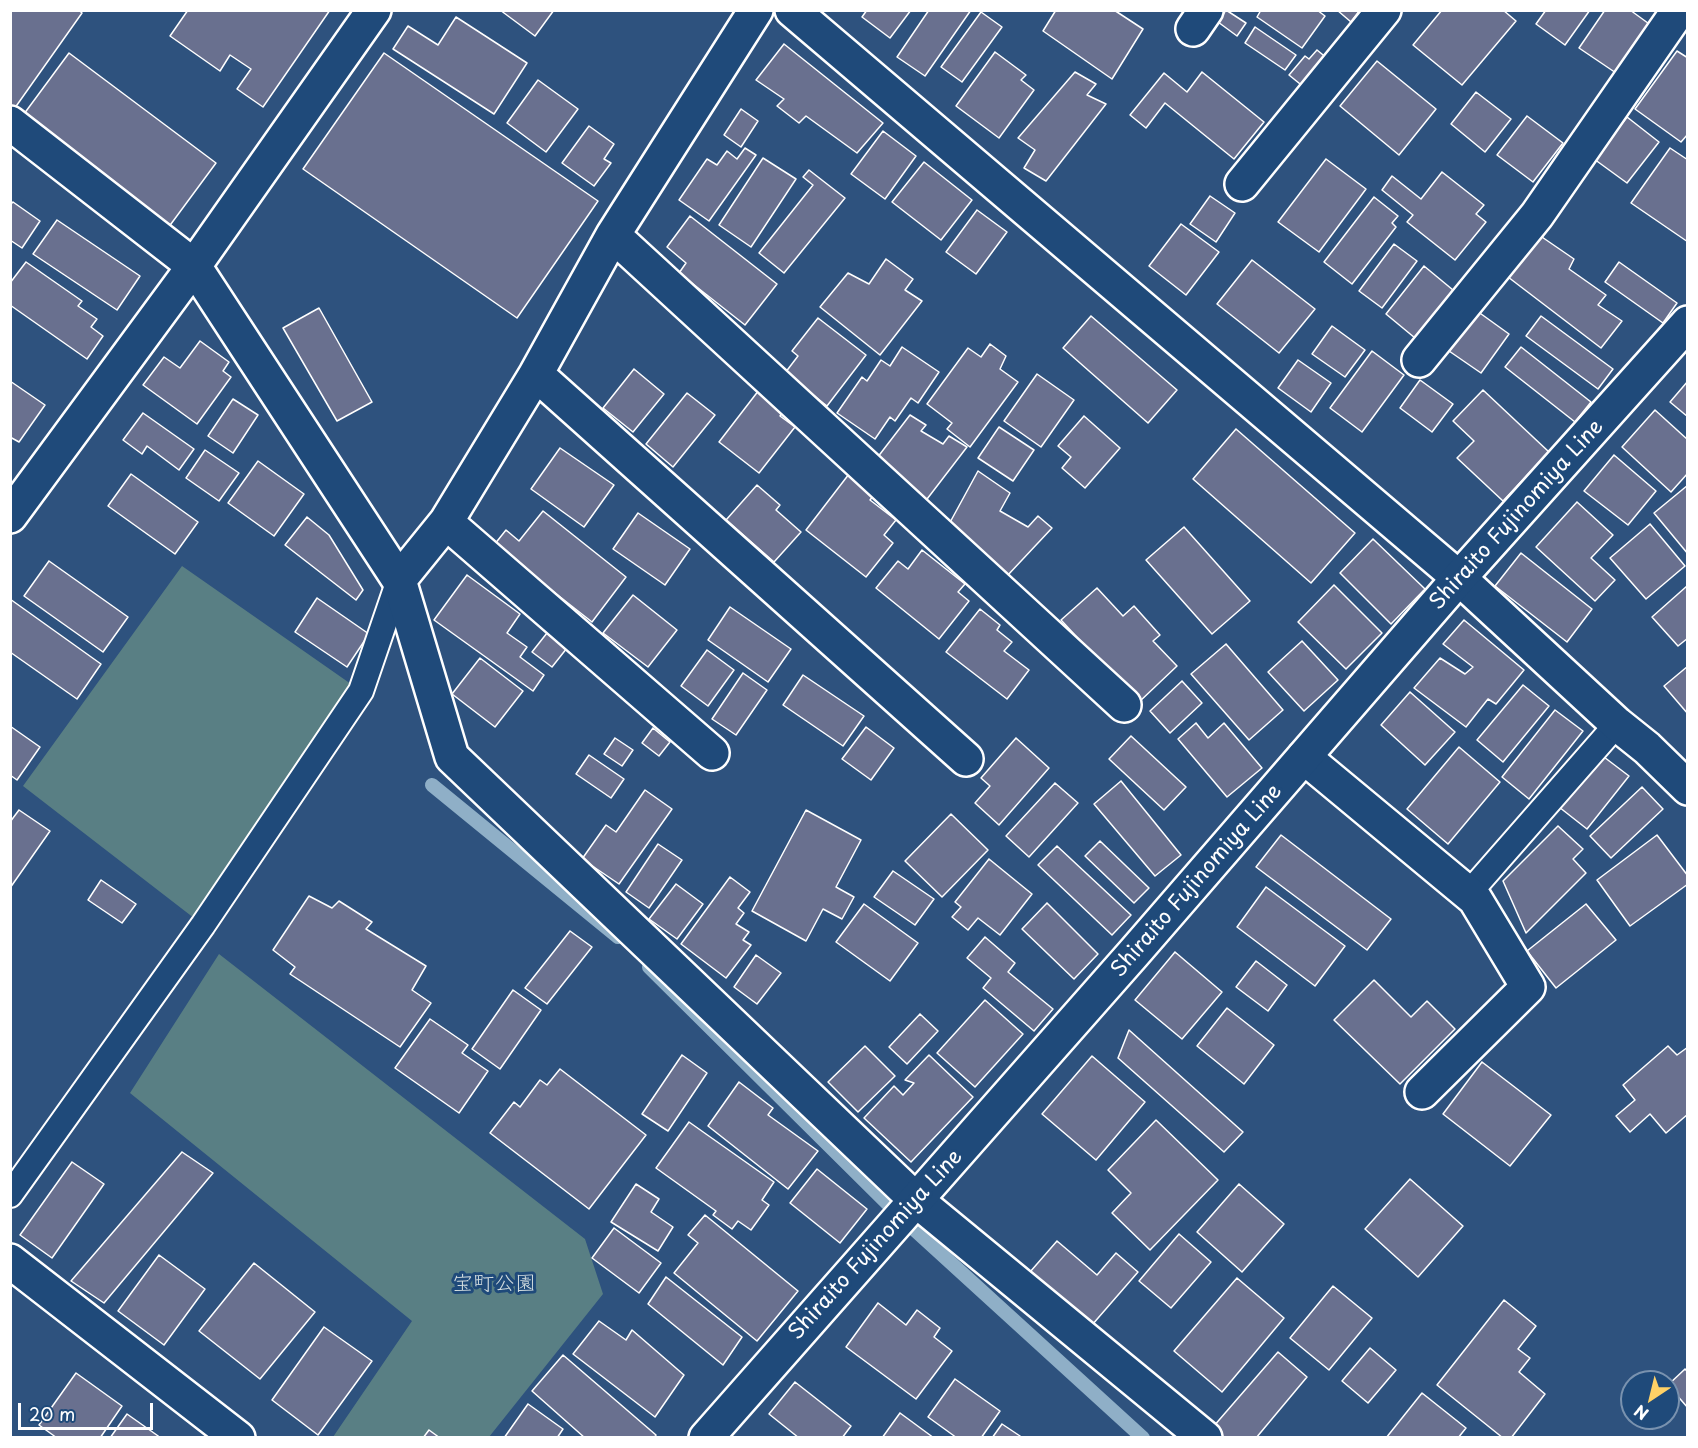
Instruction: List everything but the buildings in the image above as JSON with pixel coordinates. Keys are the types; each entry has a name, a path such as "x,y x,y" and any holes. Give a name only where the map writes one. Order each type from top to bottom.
{"street":[{"path":"10,516 194,266 374,10"},
{"path":"399,580 446,522 536,374 614,235 756,10"},
{"path":"792,10 1459,578 1688,788"},
{"path":"1242,184 1384,10"},
{"path":"1419,360 1537,215 1679,10"},
{"path":"10,123 194,266 399,580 452,757 916,1200 1205,1437"},
{"path":"614,235 1124,705"},
{"name":"Shiraito Fujinomiya Line","path":"706,1437 1459,578 1688,323"},
{"path":"536,374 966,759"},
{"path":"446,522 712,753"},
{"path":"1304,757 1475,899 1528,987 1422,1092"},
{"path":"10,1261 238,1437"}],"lane":[{"path":"10,1196 203,925 361,690 399,580"},
{"path":"1469,893 1617,724"}],"green space":[{"path":"182,566 361,691 203,925 23,786"},
{"name":"宝町公園","path":"219,954 585,1239 603,1294 489,1437 333,1437 412,1321 130,1093"}],"waterway":[{"path":"432,785 618,937"},
{"path":"649,967 905,1221 1143,1438"}]}
